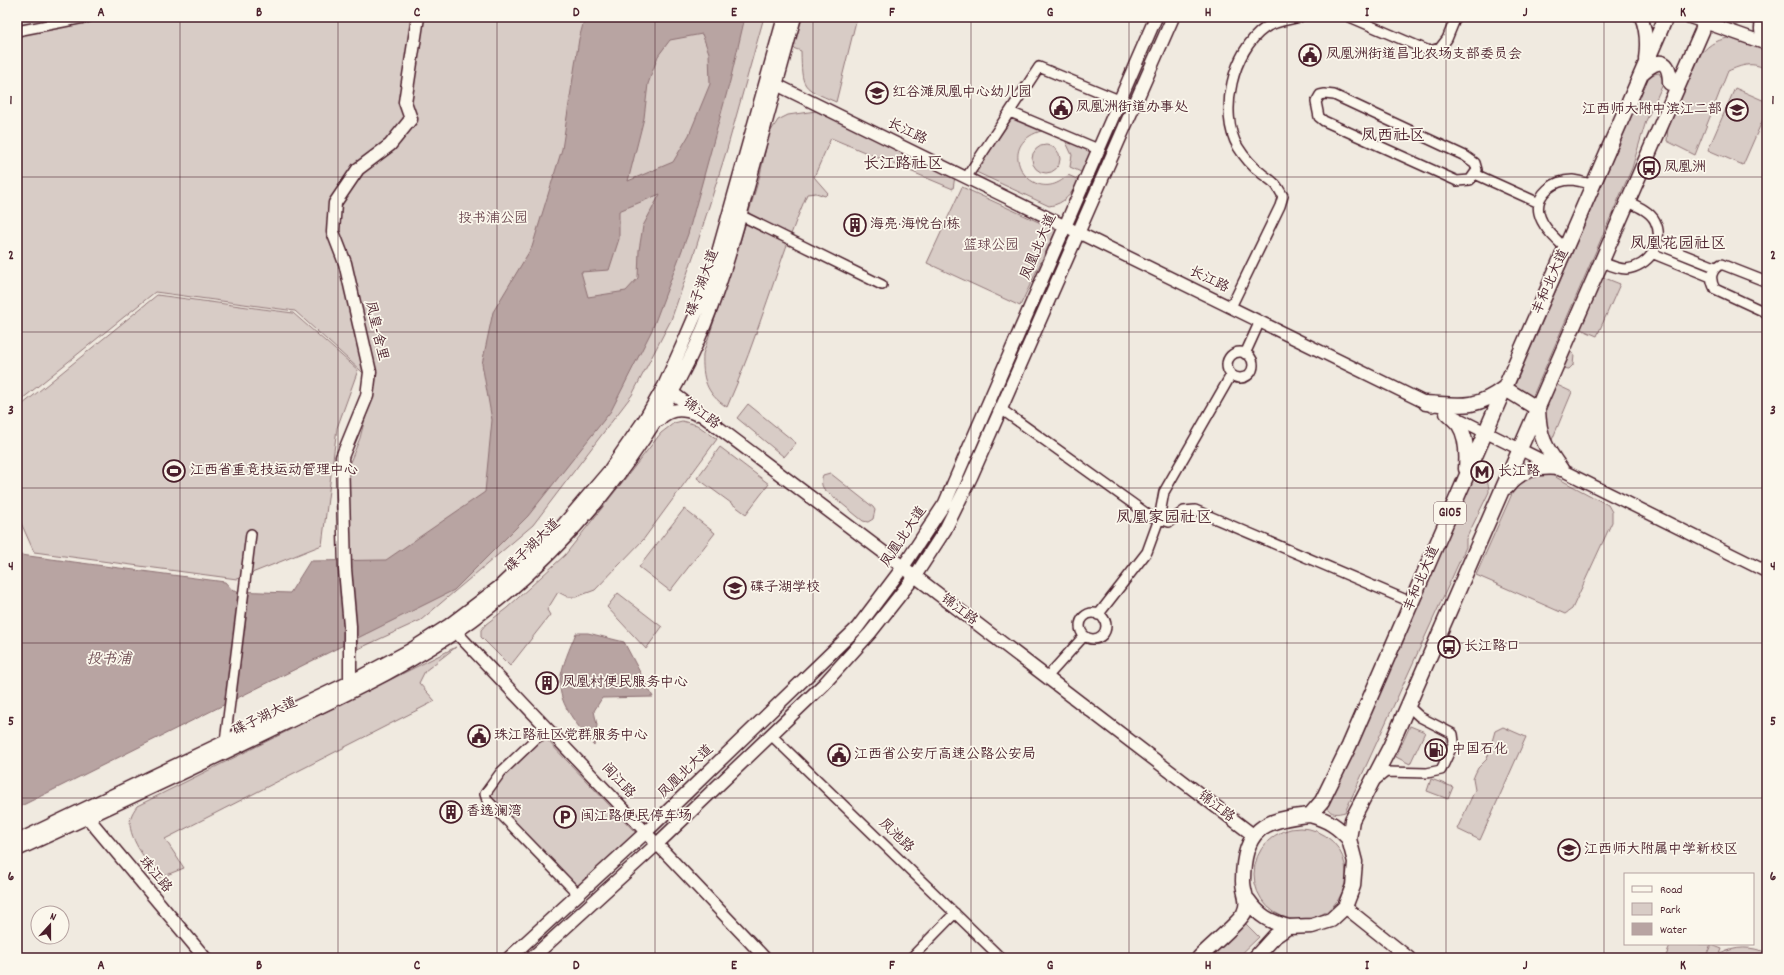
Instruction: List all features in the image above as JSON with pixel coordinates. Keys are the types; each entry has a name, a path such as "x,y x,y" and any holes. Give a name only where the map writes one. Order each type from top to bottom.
{"highway":[{"name":"丰和北大道","path":"1310,815 1322,801 1349,746 1666,17"},
{"path":"1641,172 1653,123 1700,19"},
{"name":"G105","path":"1345,908 1353,886 1355,862 1349,839 1352,820 1390,747 1498,499 1516,447 1538,409 1602,262 1641,172 1700,19"},
{"path":"1643,72 1650,65 1661,63 1667,66 1670,72 1670,83"},
{"path":"1426,403 1464,406 1479,403 1492,398 1504,388 1538,409 1538,428 1543,442 1560,469"},
{"path":"1447,413 1459,426 1463,436 1467,454 1465,478"},
{"path":"1476,549 1472,536 1516,447"},
{"path":"1498,499 1512,480 1524,471 1535,468 1560,469"},
{"path":"1345,908 1331,920 1312,926 1288,927 1270,922 1257,912 1248,900 1243,882 1246,853 1253,835 1270,822 1289,816 1310,815 1322,818 1337,826 1349,839"},
{"path":"1199,958 1244,914 1248,900"},
{"path":"1255,958 1275,936 1288,927"}],"main road":[{"name":"凤皇-舍里","path":"350,682 350,626 345,569 342,457 367,396 370,372 345,263 333,232 335,203 358,169 390,145 411,119 405,102 418,17"},
{"name":"碟子湖大道","path":"17,850 225,742 350,682 452,628 474,619 544,560 602,496 642,441 668,389 697,342 726,268 771,83 784,17"},
{"name":"碟子湖大道","path":"17,841 85,814 370,683 428,650 499,587 557,532 609,472 645,419 668,389 710,281 771,83 795,17"},
{"name":"凤凰北大道","path":"509,958 646,832 857,628 904,567 944,503 976,434 1064,225 1156,17"},
{"name":"凤凰北大道","path":"532,958 657,844 824,684 870,633 915,576 945,530 971,477 1173,17"},
{"path":"1641,17 1647,45 1643,72"},
{"path":"1766,17 1760,27 1766,43"},
{"path":"1700,19 1766,43"},
{"name":"锦江路","path":"668,389 904,567 1253,835"},
{"path":"642,441 668,412 680,410 690,412 707,419"},
{"name":"珠江路","path":"85,814 205,958"},
{"path":"1345,908 1409,958"}],"street":[{"path":"17,31 89,17"},
{"path":"1231,307 1280,206 1283,196 1274,183 1259,171 1238,147 1230,128 1229,104 1231,85 1236,67 1253,39 1265,28 1271,25 1300,17"},
{"path":"1350,17 1429,51 1440,48 1446,39 1456,17"},
{"path":"966,178 1039,67 1120,100"},
{"name":"长江路","path":"771,83 1260,321 1767,572"},
{"path":"1325,94 1334,95 1465,156 1475,163 1476,172 1470,180 1457,181 1331,124 1319,117 1316,102 1320,96 1325,94"},
{"path":"1010,112 1098,149"},
{"path":"1476,172 1540,200"},
{"path":"1565,248 1543,222 1539,213 1540,200 1551,187 1560,182 1572,180 1593,184"},
{"path":"1602,262 1625,269 1647,261 1654,254 1658,235 1656,222 1645,211 1628,202"},
{"path":"740,215 882,285"},
{"path":"1657,244 1715,268"},
{"path":"1654,254 1711,277"},
{"path":"1767,282 1727,265 1721,264 1715,268 1711,277 1711,282 1715,289 1767,312"},
{"path":"1245,354 1260,321"},
{"path":"1237,353 1245,354 1253,364 1250,373 1247,376 1239,378 1231,375 1227,364 1230,356 1237,353"},
{"path":"1098,614 1148,552 1159,519 1164,492 1231,375"},
{"path":"1001,409 1150,516 1169,522 1184,511 1195,510 1411,602"},
{"path":"225,742 251,534"},
{"path":"1090,614 1098,614 1105,621 1106,630 1104,634 1097,639 1084,636 1080,629 1083,617 1090,614"},
{"name":"闽江路","path":"452,628 765,958"},
{"path":"1047,677 1084,636"},
{"path":"1371,783 1386,772 1427,773 1442,770 1454,742 1453,734 1420,717 1408,706"},
{"path":"547,728 501,772 486,794 487,800 578,894"},
{"name":"凤池路","path":"771,734 1001,958"},
{"path":"911,958 955,913"}],"green space":[{"name":"投书浦公园","path":"17,17 764,17 727,149 694,254 671,320 632,395 533,525 421,620 358,649 349,551 348,467 360,438 367,411 372,381 295,311 155,292 17,403"},
{"path":"802,17 857,17 836,102 810,89 803,80 801,51 793,48"},
{"path":"1729,17 1762,17 1756,25"},
{"path":"1734,37 1767,49 1767,70 1762,67 1748,65 1728,71 1695,155 1667,141 1668,126 1701,54 1715,42"},
{"path":"1659,73 1664,82 1646,121 1632,168 1532,398 1512,392 1649,75"},
{"path":"1735,88 1767,102 1767,110 1743,165 1708,150"},
{"path":"816,111 955,176 953,189 831,138 814,177 828,193 825,196 816,193 807,194 727,407 714,397 707,385 703,371 703,354 737,252 760,175 769,134 778,120 788,115"},
{"path":"1013,117 1045,130 1028,137 1020,148 1018,159 1022,171 1030,180 1042,185 1055,184 1068,175 1079,180 1071,193 1059,203 1049,206 976,172"},
{"path":"1065,140 1092,152 1083,173 1070,167 1072,155"},
{"path":"1046,145 1056,149 1060,159 1056,169 1046,173 1036,169 1032,159 1036,149"},
{"name":"篮球公园","path":"962,187 1056,230 1020,306 927,263"},
{"path":"1600,276 1620,284 1597,336 1578,328"},
{"name":"江西省重竞技运动管理中心","path":"157,295 293,313 358,370 337,428 322,545 237,579 34,552 17,514 17,409"},
{"path":"1569,349 1574,355 1573,365 1569,369 1561,368"},
{"path":"1555,384 1572,392 1552,440 1545,425 1544,412"},
{"path":"748,404 796,443 784,457 737,418"},
{"path":"682,421 697,425 717,439 643,540 595,590 576,597 568,597 558,592 547,610 550,615 510,666 481,637 481,630 565,555 661,433 674,423"},
{"path":"720,447 769,484 746,514 697,478"},
{"path":"830,473 873,507 875,510 873,519 868,522 863,521 824,489 822,486 823,475"},
{"path":"1548,473 1608,505 1612,512 1612,522 1572,609 1565,614 1476,575 1515,487 1526,479"},
{"path":"1482,477 1488,484 1489,492 1466,539 1466,547 1345,812 1333,813 1327,808 1470,481"},
{"path":"684,509 715,533 670,591 639,567"},
{"path":"618,593 662,627 646,649 607,607"},
{"path":"456,647 425,671 419,683 435,701 165,839 184,868 159,878 139,849 131,832 131,817 137,806"},
{"path":"1410,726 1425,732 1410,764 1396,757"},
{"path":"1503,727 1526,737 1480,840 1457,829 1475,790 1473,779 1475,774 1478,768 1487,759 1495,731"},
{"name":"闽江路便民停车场","path":"547,740 637,834 578,888 493,800 491,795 495,786 538,743"},
{"path":"1431,779 1453,787 1448,799 1427,791"},
{"path":"1291,828 1309,828 1326,835 1339,848 1346,865 1346,883 1339,900 1326,913 1309,920 1291,920 1274,913 1261,900 1254,883 1254,865 1261,848 1274,835"},
{"path":"1244,922 1259,937 1237,958 1208,958"},
{"path":"1671,945 1711,945 1705,958 1665,958"},
{"path":"1712,945 1722,949 1720,954 1732,949 1749,948 1767,953 1767,958 1706,958"}],"water":[{"name":"投书浦","path":"585,17 745,17 730,81 688,234 652,330 611,411 528,516 454,590 17,808 17,570 21,555 225,582 233,591 290,593 310,561 386,560 485,492 492,420 482,364 493,312 532,247 562,149 579,39","holes":["702,34 709,53 710,84 689,135 673,162 628,181 644,118 648,84 658,56 670,40","660,194 643,226 639,250 638,278 626,291 588,297 581,272 609,270 619,239 619,211"]},
{"path":"576,633 588,633 624,642 653,697 602,698 594,711 597,725 594,746 566,708 560,690 562,669"}],"place":[{"name":"凤凰洲街道昌北农场支部委员会","path":"1310,55"},
{"name":"红谷滩凤凰中心幼儿园","path":"877,93"},
{"name":"凤凰洲街道办事处","path":"1061,108"},
{"name":"江西师大附中滨江二部","path":"1737,110"},
{"name":"凤凰洲","path":"1649,168"},
{"name":"海亮·海悦台1栋","path":"855,225"},
{"name":"江西省重竞技运动管理中心","path":"174,471"},
{"name":"长江路","path":"1482,472"},
{"name":"碟子湖学校","path":"735,588"},
{"name":"长江路口","path":"1449,647"},
{"name":"凤凰村便民服务中心","path":"547,683"},
{"name":"珠江路社区党群服务中心","path":"479,736"},
{"name":"中国石化","path":"1436,750"},
{"name":"江西省公安厅高速公路公安局","path":"839,755"},
{"name":"香逸澜湾","path":"451,812"},
{"name":"闽江路便民停车场","path":"565,817"},
{"name":"江西师大附属中学新校区","path":"1569,850"}],"district":[{"name":"凤西社区","path":"1393,136"},
{"name":"长江路社区","path":"903,164"},
{"name":"凤凰花园社区","path":"1678,244"},
{"name":"凤凰家园社区","path":"1164,518"}]}
